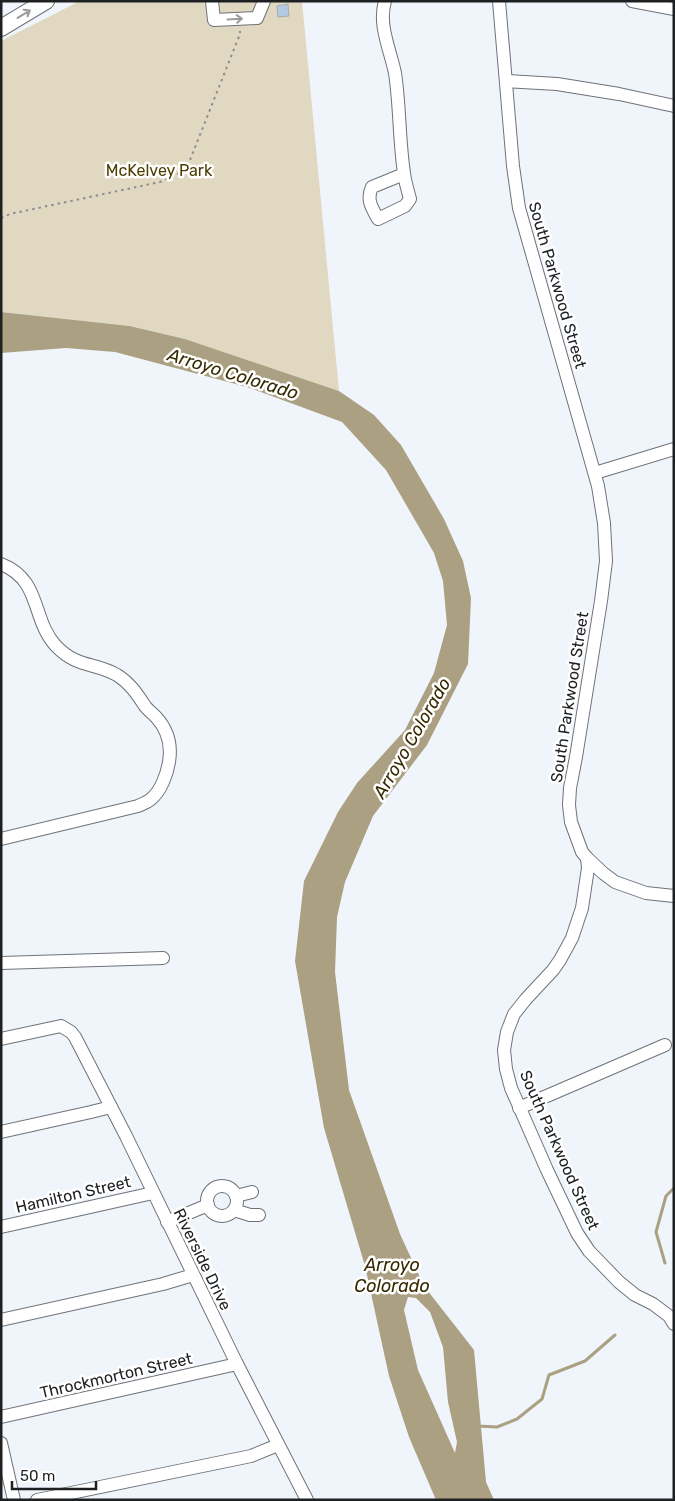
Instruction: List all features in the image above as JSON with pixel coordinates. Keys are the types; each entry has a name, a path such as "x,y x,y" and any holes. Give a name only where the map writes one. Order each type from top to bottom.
{"main road":[{"path":"1,28 46,1"}],"street":[{"path":"212,1 214,20 257,18 264,1"},
{"path":"385,1 382,18 395,74 404,174"},
{"name":"South Parkwood Street","path":"499,1 518,208 595,473 604,523 606,561 570,788 571,822 582,852 587,858 584,896 579,922 572,938 552,970 514,1014 507,1032 504,1050 506,1069 511,1088 577,1233 589,1251 619,1282 635,1295 653,1304 669,1316 674,1324"},
{"path":"632,1 674,9"},
{"path":"506,81 557,84 619,94 674,106"},
{"path":"595,473 674,449"},
{"path":"1,564 16,572 26,581 32,592 46,632 65,655 78,663 107,670 129,684 165,728 170,741 168,767 159,790 151,800 138,806 1,839"},
{"path":"587,858 616,882 646,894 674,896"},
{"path":"1,963 163,958"},
{"name":"Riverside Drive","path":"1,1039 61,1026 75,1036 193,1276 307,1500"},
{"path":"520,1108 665,1044"},
{"path":"1,1132 111,1106"},
{"path":"220,1186 230,1189 236,1196 237,1201 234,1210 227,1215 217,1215 208,1205 212,1191 220,1186"},
{"path":"236,1196 252,1192"},
{"name":"Hamilton Street","path":"1,1227 153,1193"},
{"path":"167,1222 208,1205"},
{"path":"234,1210 250,1215 259,1215"},
{"path":"1,1320 193,1276"},
{"name":"Throckmorton Street","path":"1,1418 237,1364"},
{"path":"1,1443 14,1500"},
{"path":"37,1500 251,1456 278,1445"}],"path":[{"path":"1,218 10,214 160,182 178,174 190,160 240,34"}],"green space":[{"name":"McKelvey Park","path":"80,1 302,1 339,391 185,339 131,326 1,312 1,41"}],"water":[{"name":"Arroyo Colorado","path":"1,312 130,326 185,339 339,391 374,415 401,445 444,519 463,561 471,598 468,664 427,745 373,816 345,882 337,917 335,972 349,1090 400,1234 424,1286 474,1350 486,1482 494,1500 436,1500 409,1437 389,1376 365,1266 324,1128 295,961 304,881 338,812 357,783 405,730 434,673 447,625 443,581 434,553 386,470 342,422 247,387 115,352 66,348 1,353","holes":["408,1297 416,1298 430,1312 443,1347 448,1402 457,1442 455,1453 418,1370 404,1310"]}],"building":[{"path":"288,4 289,16 278,17 277,6"}],"waterway":[{"path":"665,1263 656,1232 666,1196 674,1188"},
{"path":"477,1426 497,1427 517,1419 542,1399 549,1375 585,1361 615,1335"}]}
